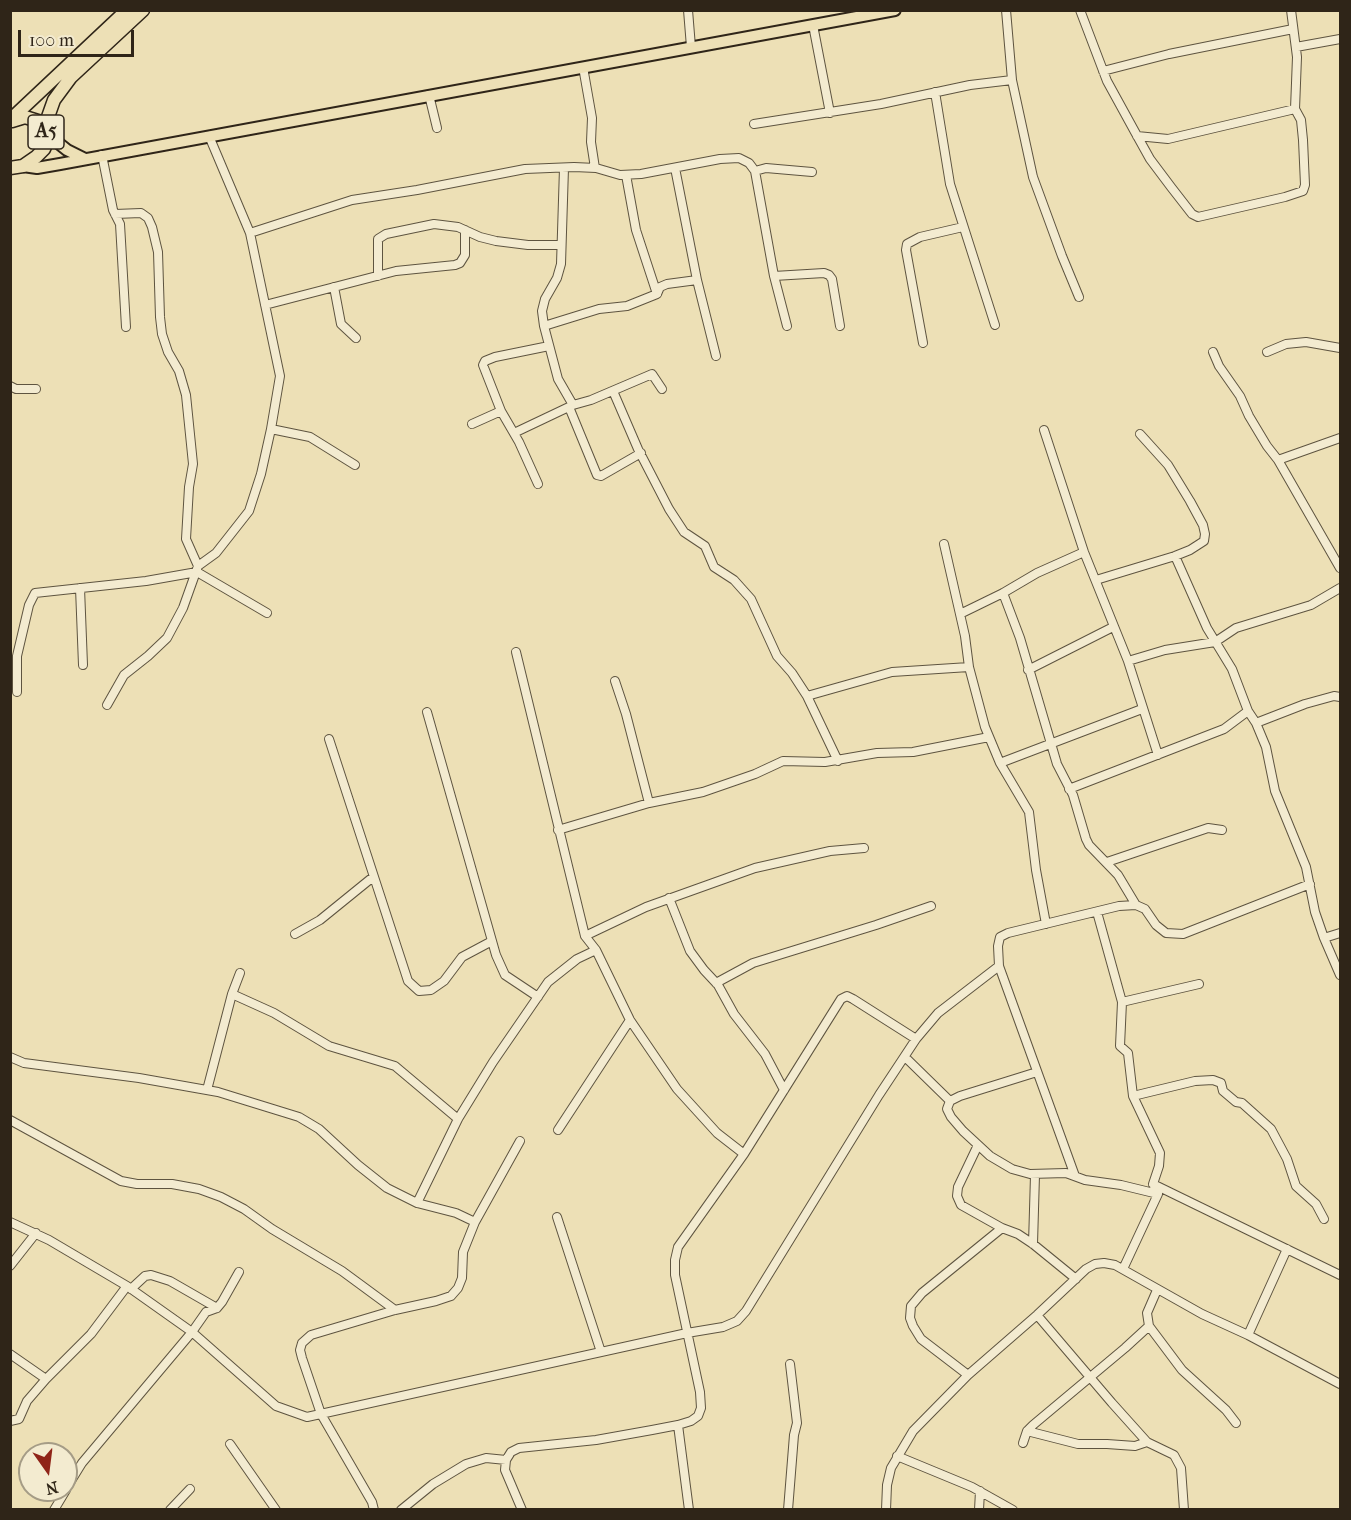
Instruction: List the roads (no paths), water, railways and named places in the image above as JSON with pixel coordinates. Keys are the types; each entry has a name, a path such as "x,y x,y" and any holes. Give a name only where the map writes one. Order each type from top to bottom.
{"highway":[{"name":"A5","path":"10,121 127,10"},
{"name":"A5","path":"45,132 54,100 71,77 143,10"},
{"name":"A5","path":"10,121 25,117 33,118 45,126 47,142 44,149 17,167"}],"main road":[{"path":"17,167 37,168 895,10"},
{"path":"45,132 67,150 85,159"}],"street":[{"path":"688,10 691,47"},
{"path":"1006,10 1012,80 1033,177 1079,297"},
{"path":"1080,10 1107,81 1150,159 1192,214 1198,217 1303,191 1305,185 1301,120 1295,109 1296,47 1291,10"},
{"path":"813,25 830,113"},
{"path":"1103,71 1169,54 1293,29"},
{"path":"1296,47 1341,39"},
{"path":"583,67 592,118 591,142 595,168"},
{"path":"754,124 881,104 970,84 1012,80"},
{"path":"935,92 945,162 995,326"},
{"path":"429,96 437,128"},
{"path":"1137,136 1168,139 1295,109"},
{"path":"107,705 124,675 167,638 183,608 198,569 216,553 249,511 261,474 271,429 280,376 250,233 209,136"},
{"path":"102,155 115,214 120,224 126,327"},
{"path":"250,233 352,200 525,169 595,168 626,175 720,159 739,158 749,163 755,171 774,276 787,326"},
{"path":"564,168 561,264 542,311 549,346 558,379 571,406 597,475 601,476 641,453"},
{"path":"675,168 697,280 716,357"},
{"path":"755,171 765,168 812,171"},
{"path":"626,175 636,230 657,294"},
{"path":"115,214 144,214 148,218 156,244 162,334 168,352 179,371 186,395 193,464 189,487 186,539 198,569 267,613"},
{"path":"378,276 377,244 381,237 434,224 465,230 496,241 528,245 561,245"},
{"path":"923,343 906,250 907,244 920,237 963,227"},
{"path":"265,306 396,271 438,268 460,263 465,255 465,230"},
{"path":"774,276 828,274 832,279 840,326"},
{"path":"544,326 599,309 627,306 657,294 660,287 667,284 697,280"},
{"path":"334,287 341,324 356,338"},
{"path":"1267,351 1286,344 1306,342 1341,348"},
{"path":"538,484 501,411 483,365 485,361 495,357 549,346"},
{"path":"1213,352 1341,568"},
{"path":"514,433 571,406 652,374 662,389"},
{"path":"10,386 16,389 36,389"},
{"path":"613,391 658,488 681,529 705,546 714,567 734,580 751,599 777,656 807,696 838,761"},
{"path":"472,424 501,411"},
{"path":"271,429 310,437 355,465"},
{"path":"1044,430 1084,552 1128,661 1158,755"},
{"path":"1096,580 1175,556 1200,545 1205,534 1203,525 1168,465 1140,434"},
{"path":"1278,460 1341,438"},
{"path":"944,544 969,667 989,737 1000,762 1029,812 1046,924"},
{"path":"960,614 1037,573 1084,552"},
{"path":"1175,556 1207,628 1232,669 1248,711 1266,747 1275,791 1306,867 1315,912 1341,975"},
{"path":"17,692 17,656 29,605 35,593 146,581 198,569"},
{"path":"80,588 83,665"},
{"path":"1128,661 1165,650 1215,642 1236,628 1311,605 1341,588"},
{"path":"1003,593 1020,638 1057,764 1073,795 1086,839 1119,875 1136,905"},
{"path":"1028,670 1113,627"},
{"path":"516,652 585,936 596,950 630,1020 677,1089 717,1133 744,1154"},
{"path":"807,696 892,672 969,667"},
{"path":"615,681 649,803"},
{"path":"1256,723 1305,704 1334,696 1341,697"},
{"path":"1000,762 1142,709"},
{"path":"1069,789 1224,729 1248,711"},
{"path":"427,712 496,956 505,975 538,997"},
{"path":"558,830 649,803 703,792 734,782 783,761 838,761 877,753 914,752 989,737"},
{"path":"329,739 408,981 419,991 431,990 444,981 462,957 492,941"},
{"path":"1107,862 1208,828 1222,830"},
{"path":"585,936 669,898 773,863 830,851 864,848"},
{"path":"296,934 321,920 374,877"},
{"path":"1075,1176 999,966 1000,938 1008,933 1119,906 1136,905 1145,909 1156,925 1166,933 1183,934 1310,884"},
{"path":"669,898 690,951 716,983 734,1014 765,1054 784,1090"},
{"path":"716,983 753,963 931,906"},
{"path":"1097,912 1122,1002 1120,1046 1128,1053 1133,1096 1160,1153 1159,1166 1153,1184 1158,1194"},
{"path":"1324,938 1341,933"},
{"path":"417,1203 458,1119 493,1062 548,982 577,959 596,950"},
{"path":"10,1222 36,1233 129,1287 192,1332 276,1407 307,1417 723,1327 737,1321 746,1311 916,1039 938,1013 999,966"},
{"path":"207,1090 232,994 240,973"},
{"path":"1122,1002 1199,984"},
{"path":"232,994 274,1012 329,1046 395,1066 458,1119"},
{"path":"522,1509 505,1470 506,1460 511,1452 525,1446 596,1440 678,1425 698,1416 701,1408 675,1275 678,1247 744,1154 841,999 847,996 916,1039"},
{"path":"558,1130 630,1020"},
{"path":"905,1056 950,1101"},
{"path":"10,1057 24,1063 139,1078 207,1090 260,1103 299,1117 319,1129 387,1188 417,1203 456,1213 475,1222"},
{"path":"950,1101 1037,1072"},
{"path":"1133,1096 1196,1081 1213,1080 1221,1083 1223,1091 1236,1102 1242,1103 1271,1129 1287,1159 1296,1186 1316,1204 1324,1219"},
{"path":"950,1101 947,1109 951,1117 990,1156 1012,1169 1035,1175 1066,1173 1085,1180 1121,1185 1158,1194"},
{"path":"10,1120 121,1181 137,1184 172,1184 200,1189 221,1197 342,1271 395,1310"},
{"path":"374,1509 321,1414 302,1358 300,1350 302,1343 311,1335 451,1296 458,1288 462,1278 463,1252 475,1222 520,1141"},
{"path":"978,1145 958,1187 958,1201 965,1208 1018,1234 1076,1279"},
{"path":"1033,1244 1035,1175"},
{"path":"1153,1184 1341,1275"},
{"path":"1122,1269 1158,1194"},
{"path":"557,1217 601,1352"},
{"path":"968,1375 921,1339 910,1318 911,1306 922,1293 1002,1228"},
{"path":"10,1266 36,1233"},
{"path":"1248,1335 1287,1249"},
{"path":"886,1509 887,1485 891,1468 914,1431 968,1375 1086,1269 1095,1264 1104,1263 1122,1269 1202,1314 1248,1335 1341,1384"},
{"path":"78,1470 206,1312 218,1308 239,1272"},
{"path":"10,1421 19,1419 27,1401 46,1379 91,1334 129,1287 145,1276 151,1275 170,1281 218,1308"},
{"path":"1158,1290 1147,1313 1149,1326 1182,1370 1226,1410 1236,1423"},
{"path":"1037,1315 1148,1442 1174,1455 1181,1468 1184,1509"},
{"path":"1023,1443 1027,1431 1149,1326"},
{"path":"10,1354 46,1379"},
{"path":"788,1509 797,1423 790,1364"},
{"path":"678,1425 689,1509"},
{"path":"1027,1431 1078,1444 1107,1443 1135,1446 1148,1442"},
{"path":"230,1444 276,1509"},
{"path":"897,1456 944,1474 1012,1509"},
{"path":"401,1509 433,1484 466,1464 486,1458 506,1460"},
{"path":"170,1509 190,1489"},
{"path":"979,1509 980,1491"}]}
